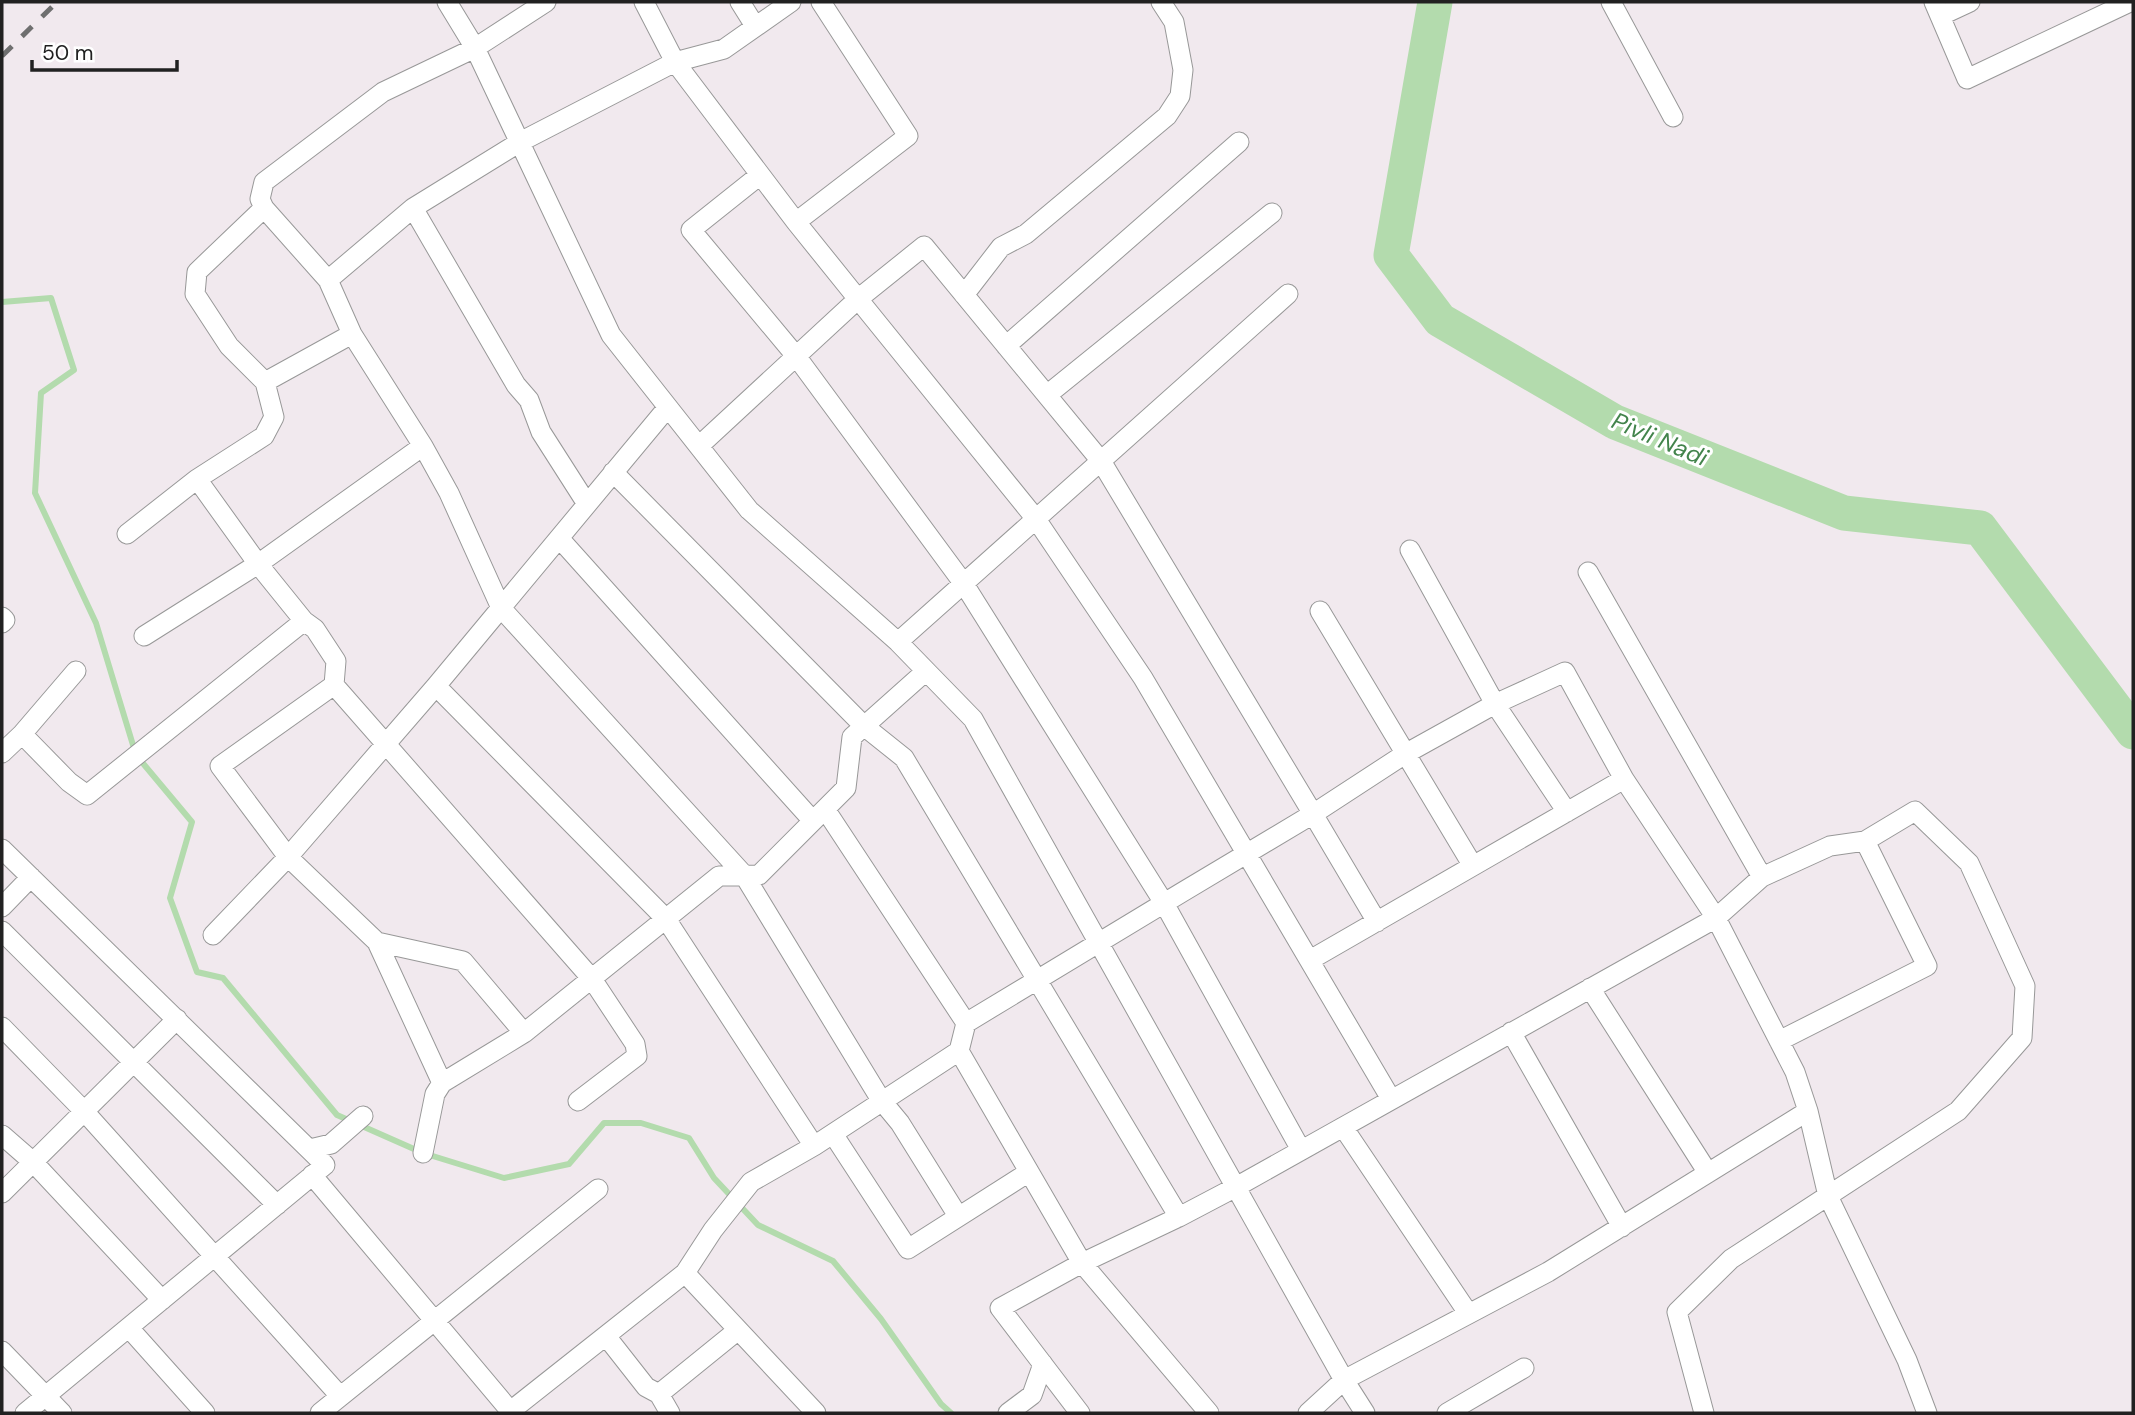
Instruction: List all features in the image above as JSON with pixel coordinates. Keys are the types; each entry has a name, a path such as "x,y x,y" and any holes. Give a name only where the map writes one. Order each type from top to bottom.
{"street":[{"path":"447,2 475,48 611,335 749,510 898,642 973,719 1365,1413"},
{"path":"546,2 475,48 383,92 264,182 260,199 264,208 328,279 352,334 424,446 449,493 500,608 744,875 881,1100 900,1123 958,1216"},
{"path":"645,2 675,62 796,222 1036,519 1143,678 1391,1099"},
{"path":"740,2 755,26"},
{"path":"328,279 413,208 520,142 675,62 724,49 791,2"},
{"path":"796,222 908,136 821,2"},
{"path":"964,295 1001,247 1026,234 1167,116 1180,96 1183,70 1174,22 1161,2"},
{"path":"1611,2 1673,117"},
{"path":"1970,2 1937,9 1967,79 2130,2"},
{"path":"1006,346 1239,142"},
{"path":"760,174 691,230 796,356 964,584 1164,903 1301,1150"},
{"path":"127,534 197,479 264,436 274,417 265,382 229,346 195,294 197,272 264,208"},
{"path":"413,208 516,385 528,400 541,432 587,504"},
{"path":"1047,395 1272,213"},
{"path":"698,446 858,299 924,246 1101,461 1377,922"},
{"path":"898,642 1288,294"},
{"path":"265,382 352,334"},
{"path":"213,935 288,856 436,686 668,407"},
{"path":"144,636 258,564 424,446"},
{"path":"613,472 864,726 904,758 1179,1217"},
{"path":"197,479 258,564 304,621 315,629 336,661 334,685 592,979 635,1044 637,1056 578,1101"},
{"path":"558,538 819,815 965,1023"},
{"path":"1410,550 1495,704 1567,812"},
{"path":"1588,572 1762,877"},
{"path":"1320,611 1473,866"},
{"path":"2,617 5,620 2,624"},
{"path":"22,734 69,782 87,794 304,621"},
{"path":"2,753 22,734 76,671"},
{"path":"423,1153 435,1094 442,1083 524,1033 719,876 759,875 846,788 852,737 926,671"},
{"path":"1209,1413 1082,1263 959,1051 965,1023 1313,814 1405,754 1495,704 1565,672 1624,779 1716,918 1795,1072 1808,1111 1828,1196 1907,1360 1927,1413"},
{"path":"334,685 220,766 288,856 377,942 442,1083"},
{"path":"436,686 666,919 814,1146"},
{"path":"1310,960 1624,779"},
{"path":"1080,1413 1000,1308 1082,1263 1179,1217 1236,1186 1716,918 1762,877 1830,846 1865,841 1915,811 1969,863 2025,986 2022,1038 1958,1111 1731,1259 1677,1312 1704,1413"},
{"path":"1779,1041 1927,966 1865,841"},
{"path":"2,849 325,1165 25,1413"},
{"path":"2,907 31,877"},
{"path":"2,931 277,1205"},
{"path":"377,942 463,961 524,1033"},
{"path":"1590,988 1708,1173"},
{"path":"2,1193 177,1019"},
{"path":"2,1027 83,1110 340,1396"},
{"path":"1511,1032 1622,1227"},
{"path":"313,1175 510,1413 685,1273 713,1230 751,1182 814,1146 959,1051"},
{"path":"1308,1413 1344,1380 1548,1272 1808,1111"},
{"path":"310,1150 331,1144 363,1115"},
{"path":"1343,1127 1468,1313"},
{"path":"833,1134 908,1250 1029,1172"},
{"path":"2,1135 33,1162 162,1300"},
{"path":"320,1413 598,1189"},
{"path":"685,1273 816,1413"},
{"path":"129,1328 205,1413"},
{"path":"659,1394 738,1330"},
{"path":"606,1335 646,1387 659,1394 670,1413"},
{"path":"2,1351 62,1413"},
{"path":"1007,1413 1032,1395 1043,1363"},
{"path":"1447,1413 1524,1368"}],"waterway":[{"name":"Pivli Nadi","path":"1435,2 1391,255 1440,320 1615,422 1844,513 1980,528 2133,732"},
{"path":"2,302 51,298 74,370 41,393 35,493 96,623 136,755 192,822 170,898 197,972 223,978 337,1115 423,1153 504,1178 569,1164 604,1123 641,1123 689,1138 714,1178 758,1225 833,1261 881,1319 941,1404 951,1413"}],"railway":[{"path":"2,56 57,2"}]}
